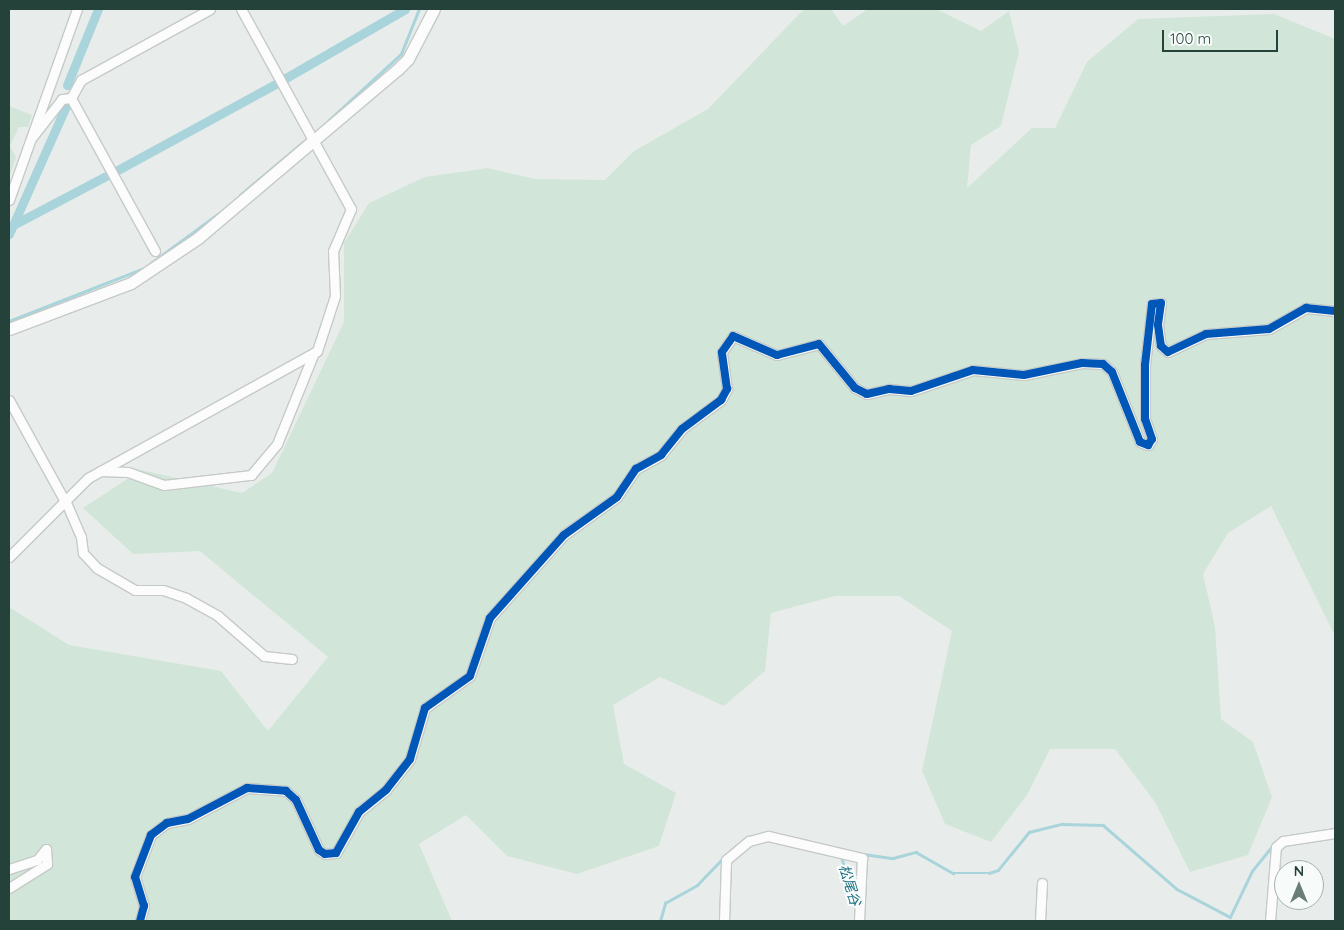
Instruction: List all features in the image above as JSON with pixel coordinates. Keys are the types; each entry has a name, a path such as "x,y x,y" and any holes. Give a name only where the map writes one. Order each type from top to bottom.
{"street":[{"path":"9,200 77,9"},
{"path":"71,98 80,80 210,9"},
{"path":"100,471 128,472 164,486 251,475 277,444 335,296 333,251 351,209 241,9"},
{"path":"9,329 109,292 152,271 314,144 408,59 434,9"},
{"path":"31,138 62,99 71,98"},
{"path":"71,98 154,251"},
{"path":"140,921 144,906 135,878 151,834 167,823 188,819 247,788 286,791 296,800 319,850 325,854 336,853 360,812 386,790 410,759 425,708 470,676 490,618 564,535 617,497 636,468 662,454 682,429 721,400 728,389 722,352 733,336 777,355 806,345 823,346 855,388 867,394 889,389 911,391 973,370 1024,375 1082,363 1104,364 1112,372 1140,442 1148,445 1152,439 1146,419 1144,365 1152,304 1161,303 1158,326 1161,346 1168,352 1206,334 1269,329 1306,308 1335,311"},
{"path":"9,557 64,499 100,471 313,355"},
{"path":"9,400 64,499 81,537 83,553 97,568 135,590 163,590 186,598 218,616 264,656 292,659"},
{"path":"1270,921 1276,847 1283,842 1335,833"},
{"path":"724,921 726,860 749,841 768,836 862,858 859,921"},
{"path":"9,869 36,860 46,849 47,864 9,888"},
{"path":"1040,921 1042,883"}],"green space":[{"path":"804,9 831,9 843,26 868,9 936,9 981,31 1009,11 1019,52 1001,126 971,145 967,188 1032,128 1055,128 1087,62 1138,19 1274,14 1335,39 1335,636 1271,506 1228,533 1203,574 1215,627 1221,719 1253,742 1272,797 1248,855 1190,872 1155,802 1115,749 1050,749 1027,795 991,842 945,824 922,771 952,631 899,596 835,596 771,613 765,671 724,706 660,677 613,705 624,764 676,793 659,846 577,874 507,856 466,815 419,844 452,921 9,921 9,607 69,645 221,671 268,731 328,657 200,551 133,554 83,508 141,470 242,493 272,473 344,322 344,243 369,203 425,177 488,168 535,179 605,180 634,151 708,109"},
{"path":"9,106 32,115 28,127 19,127 10,146 16,157 9,178"}],"waterway":[{"path":"67,85 98,9"},
{"path":"284,79 405,9"},
{"path":"328,121 401,54 419,9"},
{"path":"114,172 277,83"},
{"path":"9,234 66,106"},
{"path":"240,195 303,142"},
{"path":"13,225 106,176"},
{"path":"151,263 219,213"},
{"path":"9,321 144,268"},
{"path":"863,854 893,858 916,852 953,873 989,873 998,870 1029,832 1062,824 1103,825 1177,889 1230,917 1252,871 1274,844"},
{"path":"771,833 809,841"},
{"path":"729,852 742,842"},
{"name":"松尾谷","path":"841,855 856,905"},
{"path":"660,921 665,903 697,885 723,858"}],"cycle path":[{"path":"140,921 144,906 135,877 151,835 167,823 188,819 247,788 286,791 296,800 319,850 325,854 336,853 359,812 386,790 410,759 425,708 470,676 490,618 564,535 617,497 636,469 661,455 682,429 721,400 727,389 722,352 733,336 777,355 819,344 855,388 867,394 889,389 911,391 973,370 1024,375 1082,363 1103,364 1112,372 1140,442 1148,445 1152,439 1145,419 1145,365 1152,304 1161,303 1158,325 1161,346 1168,352 1206,334 1269,329 1306,308 1335,311"}]}
